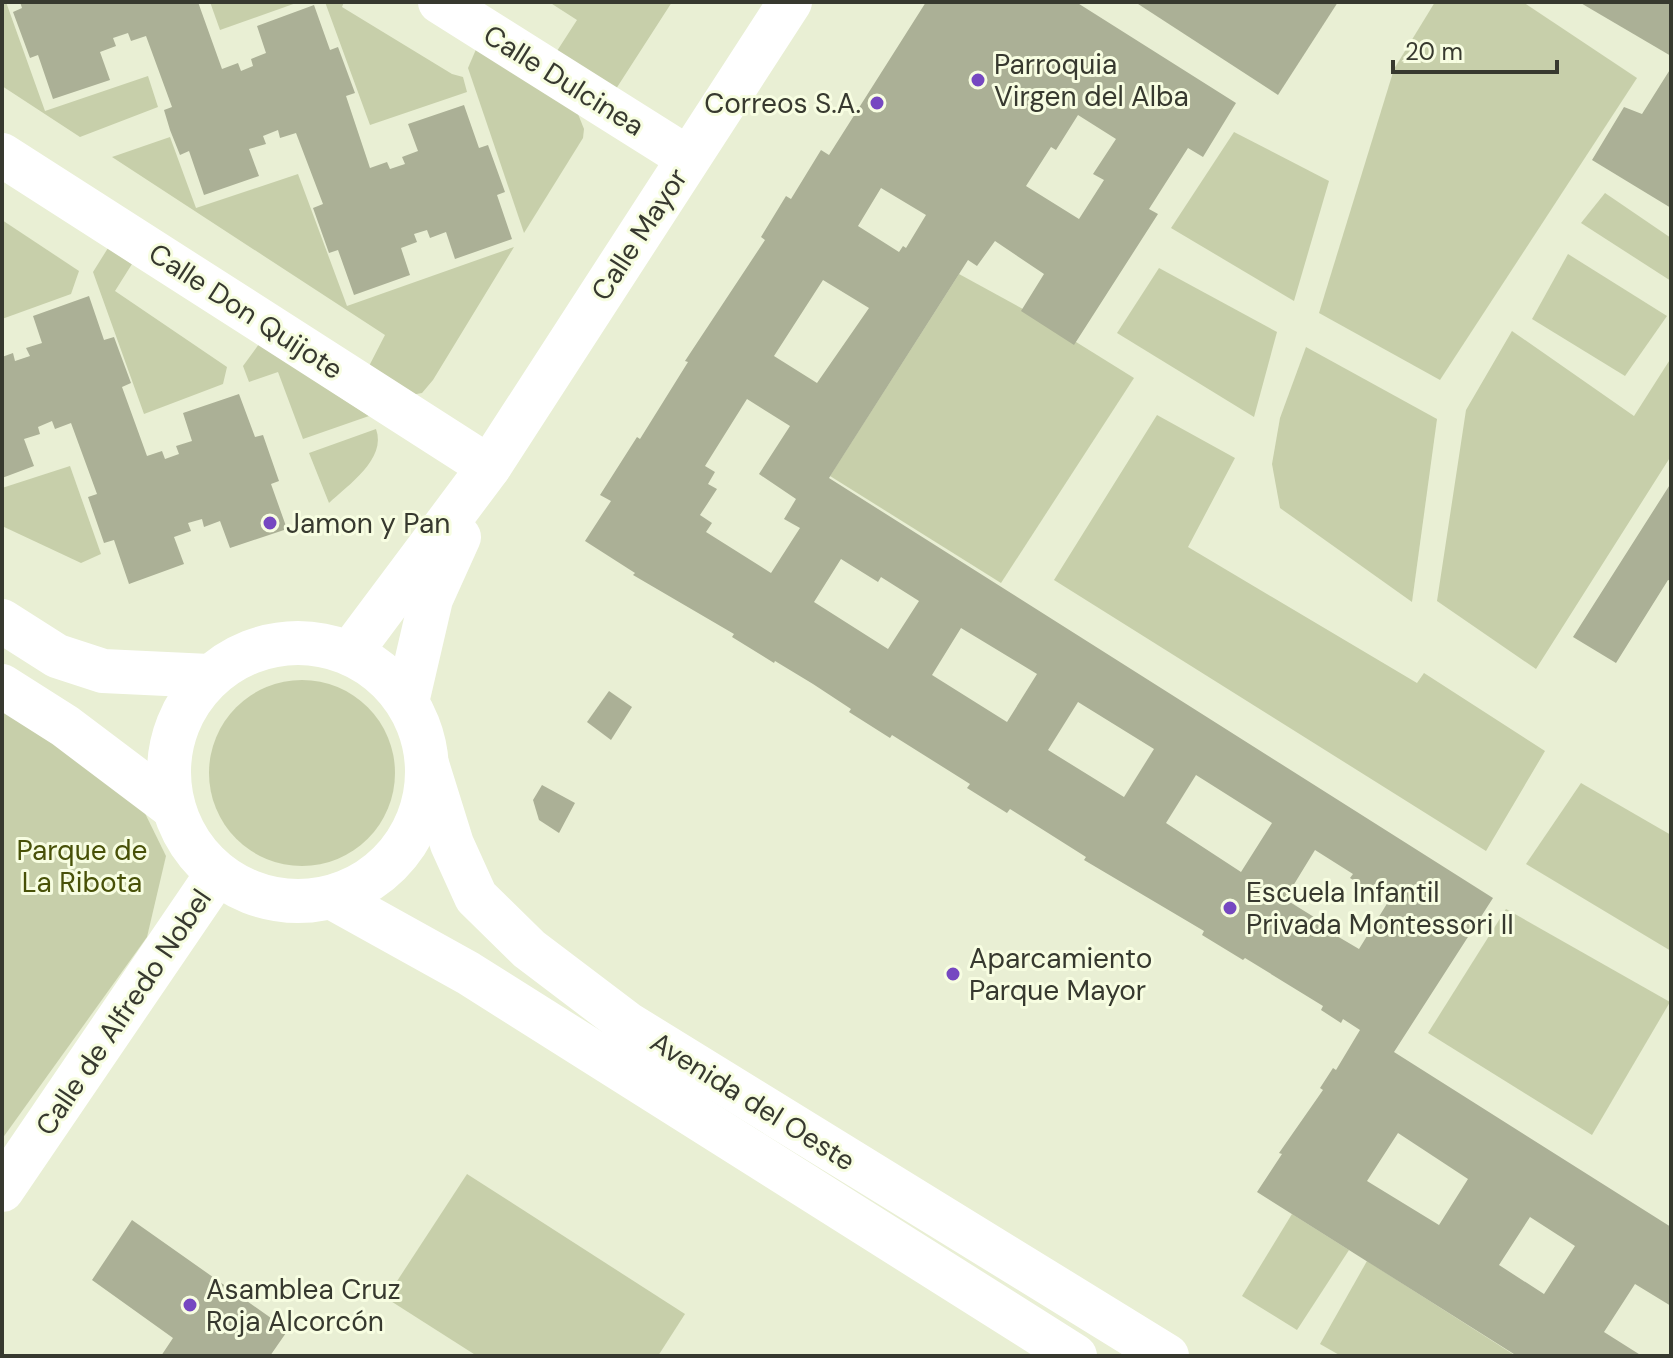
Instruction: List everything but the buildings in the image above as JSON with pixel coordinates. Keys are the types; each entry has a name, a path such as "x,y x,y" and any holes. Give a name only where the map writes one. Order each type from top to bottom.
{"street":[{"name":"Calle Dulcinea","path":"440,2 688,158"},
{"name":"Calle Mayor","path":"350,653 489,467 790,2"},
{"name":"Calle Don Quijote","path":"2,155 489,467"},
{"name":"Calle Mayor","path":"407,702 431,599 489,467"},
{"path":"2,621 57,656 103,671 209,676"},
{"path":"314,643 350,653 382,673 407,702 421,731 427,764 425,798 414,829 396,857 371,879 333,898 298,902 255,894 217,874 189,843 171,806 167,771 173,735 187,704 209,676 240,655 276,644 314,643"},
{"path":"2,686 65,726 171,806"},
{"name":"Avenida del Oeste","path":"427,764 452,844 476,897 529,949 628,1024 1167,1356"},
{"name":"Calle de Alfredo Nobel","path":"2,1190 217,874"},
{"name":"Avenida del Oeste","path":"333,898 482,982 1075,1356"}],"green space":[{"path":"2,2 6,2 45,111 148,76 158,107 80,137 2,86"},
{"path":"210,2 299,2 220,30"},
{"path":"325,2 344,2 342,7 452,74 463,77 467,92 370,125"},
{"path":"549,2 672,2 614,92 557,51 577,20"},
{"path":"1435,2 1523,2 1637,78 1440,380 1319,313 1394,69"},
{"path":"477,47 578,114 584,129 583,138 524,233 468,68"},
{"path":"1234,132 1329,181 1294,301 1171,228"},
{"path":"170,137 196,208 298,174 347,306 514,247 433,380 422,393 411,395 368,368 385,335 112,157"},
{"path":"1605,193 1671,238 1671,281 1581,223"},
{"path":"2,220 79,271 71,294 2,319"},
{"path":"108,248 132,264 115,291 227,367 223,384 144,414 93,272"},
{"path":"1568,254 1667,316 1625,376 1532,319"},
{"path":"1159,268 1277,332 1254,417 1117,333"},
{"path":"959,274 1023,309 1134,378 1001,583 830,476"},
{"path":"1512,331 1634,416 1671,358 1671,456 1536,669 1437,601 1466,410"},
{"path":"259,344 369,416 303,439 278,372 249,382 243,366"},
{"path":"1306,347 1437,419 1412,602 1280,508 1272,464 1280,418"},
{"path":"1157,415 1235,458 1188,547 1417,683 1424,673 1545,751 1486,851 1054,580"},
{"path":"376,429 378,440 371,461 329,503 309,453"},
{"path":"70,466 101,554 81,563 2,526 2,488"},
{"path":"302,680 337,687 368,707 388,738 395,773 388,808 368,839 337,859 302,866 267,859 236,839 216,808 209,773 216,738 236,707 267,687"},
{"name":"Parque de La Ribota","path":"2,699 138,799 166,856 147,937 2,1139"},
{"path":"1581,783 1671,835 1671,951 1526,864"},
{"path":"1506,909 1670,1002 1592,1135 1428,1033"},
{"path":"467,1174 685,1314 658,1356 477,1356 386,1298"},
{"path":"1292,1214 1349,1250 1297,1330 1242,1296"},
{"path":"1367,1261 1516,1356 1341,1356 1320,1344"}],"place":[{"name":"Parroquia Virgen del Alba","path":"978,80"},
{"name":"Correos S.A.","path":"877,103"},
{"name":"Jamon y Pan","path":"270,523"},
{"name":"Escuela Infantil Privada Montessori II","path":"1230,908"},
{"name":"Aparcamiento Parque Mayor","path":"953,974"},
{"name":"Asamblea Cruz Roja Alcorcón","path":"190,1305"}]}
